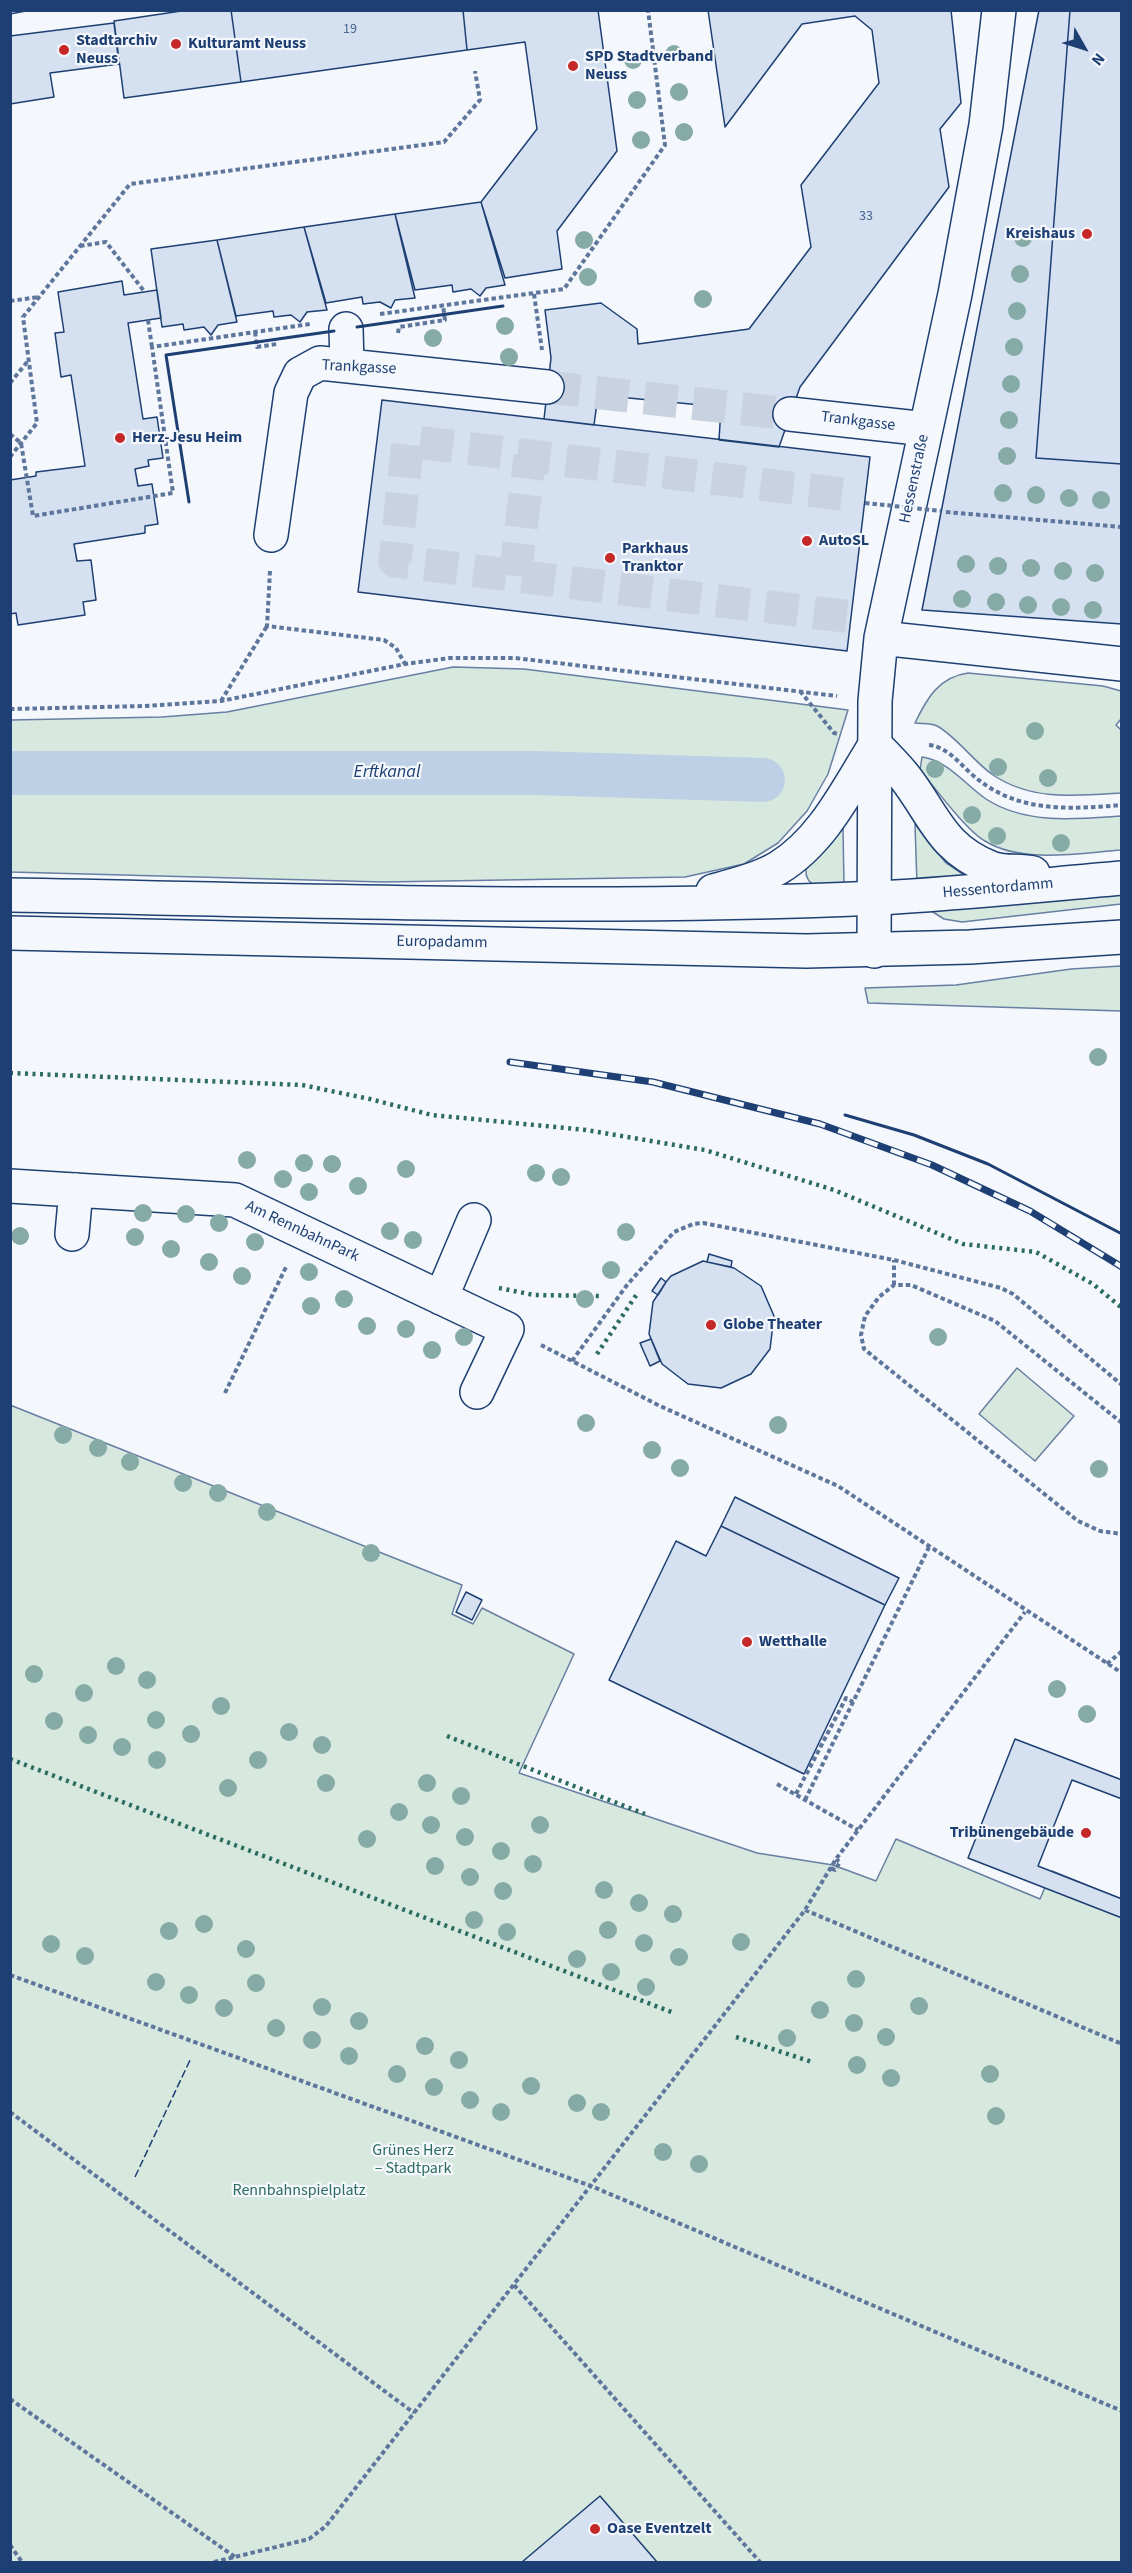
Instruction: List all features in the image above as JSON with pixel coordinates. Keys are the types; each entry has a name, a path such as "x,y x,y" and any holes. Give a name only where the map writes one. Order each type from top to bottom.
{"main road":[{"name":"Hessenstraße","path":"874,951 875,701 881,638 955,294 986,125 999,10"},
{"path":"346,329 347,364"},
{"name":"Trankgasse","path":"271,535 291,393 300,374 320,363 545,373"},
{"name":"Trankgasse","path":"790,414 926,429"},
{"path":"881,638 1122,664"},
{"path":"677,903 745,882 777,868 801,851 824,824 875,742 904,776 927,813 950,842 969,857 994,869 1029,872 1064,883"},
{"name":"Hessentordamm","path":"874,898 1122,878"},
{"path":"10,895 430,902 677,903 874,898"},
{"name":"Europadamm","path":"10,933 874,951"},
{"path":"874,951 1122,938"},
{"name":"Am RennbahnPark","path":"10,1186 235,1200 507,1329"},
{"path":"72,1234 76,1190"},
{"path":"441,1298 474,1220"},
{"path":"477,1392 507,1329"}],"path":[{"path":"564,289 665,146 648,10"},
{"path":"10,457 37,423 23,317 130,184 444,142 480,100 475,71"},
{"path":"80,246 106,242 144,291"},
{"path":"534,294 545,373"},
{"path":"10,301 39,297"},
{"path":"399,327 445,320 443,305"},
{"path":"148,320 152,346"},
{"path":"255,332 257,347"},
{"path":"10,383 29,361"},
{"path":"10,434 21,443 33,516 153,496"},
{"path":"865,503 941,512 1122,527"},
{"path":"221,701 267,626 271,535"},
{"path":"267,626 384,640 396,648 405,664"},
{"path":"10,709 145,706 221,701 405,664 450,658 515,658 875,701"},
{"path":"800,691 834,733 875,742 940,746 981,782 1005,796 1031,805 1064,809 1122,805"},
{"path":"572,1361 627,1286 674,1232 693,1224 718,1225 894,1260 984,1282 1007,1291 1122,1385"},
{"path":"225,1393 302,1232"},
{"path":"894,1260 894,1286"},
{"path":"1122,1423 995,1321 911,1285 894,1286 879,1297 865,1316 861,1335 864,1349 1078,1521 1100,1531 1122,1534"},
{"path":"507,1329 660,1406 838,1486 1025,1612 1122,1673"},
{"path":"805,1800 929,1547"},
{"path":"214,2562 309,2539 326,2526 805,1910 836,1859 1025,1612"},
{"path":"1107,1664 1122,1651"},
{"path":"796,1794 846,1698 853,1702"},
{"path":"777,1784 858,1830"},
{"path":"805,1910 1122,2044"},
{"path":"10,1975 591,2186 1122,2411"},
{"path":"10,2112 414,2413"},
{"path":"514,2285 760,2562"},
{"path":"10,2399 236,2557"},
{"path":"10,2546 22,2562"}],"green space":[{"path":"453,667 524,669 848,710 828,774 807,811 778,843 744,864 685,877 383,882 11,872 11,788 535,784 762,793 765,769 532,759 11,760 11,720 162,717 227,712"},
{"path":"968,673 1103,686 1121,691 1121,719 1116,725 1121,730 1121,793 1055,795 1023,789 993,775 944,730 929,724 915,723 935,690 949,679"},
{"path":"922,757 932,759 948,768 986,799 1018,813 1035,817 1069,819 1121,816 1121,850 1070,855 1033,855 1016,853 985,841 969,828 920,770"},
{"path":"915,824 946,863 973,881 917,885"},
{"path":"843,827 844,887 815,887 806,875 808,865 816,853"},
{"path":"1121,894 1121,904 962,922 944,919 925,907"},
{"path":"1121,966 1121,1011 868,1003 865,988 956,985 1071,969"},
{"path":"1017,1368 1074,1416 1035,1461 979,1414"},
{"name":"Grünes Herz – Stadtpark","path":"10,1405 462,1585 452,1614 473,1624 482,1608 574,1654 519,1773 757,1853 833,1865 876,1881 896,1839 1040,1899 1052,1871 1121,1899 1121,2562 11,2562"}],"building":[{"name":"Kulturamt Neuss","path":"188,10 231,10 241,82 124,98 114,21"},
{"path":"231,10 463,10 467,50 241,82"},
{"path":"463,10 598,10 617,151 557,231 562,269 505,278 481,202 537,129 525,42 467,50"},
{"path":"708,10 951,10 961,103 940,129 949,187 800,387 779,447 719,440 721,407 598,395 594,425 544,419 551,358 545,310 601,303 637,329 638,344 749,329 811,247 801,185 879,83 872,30 855,16 802,24 725,127"},
{"path":"1039,10 1070,10 1036,458 1122,464 1122,624 922,610"},
{"name":"Kreishaus","path":"1070,10 1122,10 1122,464 1036,458"},
{"name":"Stadtarchiv Neuss","path":"114,23 119,64 50,73 54,97 10,104 10,36"},
{"path":"481,202 505,285 486,288 480,296 471,289 453,292 452,285 415,290 395,214"},
{"path":"395,214 415,298 395,300 391,308 380,302 363,304 362,297 326,303 304,227"},
{"path":"304,227 327,310 307,312 300,322 291,315 274,317 273,311 236,316 217,240"},
{"path":"217,240 237,322 218,325 211,335 204,327 184,330 183,324 162,327 151,249"},
{"name":"Herz-Jesu Heim","path":"122,281 124,295 157,290 161,318 128,323 143,419 157,417 163,458 148,460 149,466 135,469 138,486 152,484 158,524 145,526 145,533 74,544 77,561 91,560 96,600 83,602 85,615 18,625 16,613 10,614 10,480 36,476 36,472 85,466 71,375 61,377 55,333 64,332 58,292"},
{"name":"Parkhaus Tranktor","path":"382,400 870,457 847,651 358,592"},
{"path":"709,1254 732,1261 731,1267 707,1262"},
{"name":"Globe Theater","path":"703,1261 734,1268 761,1286 774,1316 770,1349 751,1374 721,1388 688,1384 662,1364 649,1334 653,1302 666,1282 671,1276"},
{"path":"661,1278 666,1282 658,1295 652,1291"},
{"path":"651,1339 660,1361 650,1366 640,1343"},
{"path":"735,1497 899,1578 885,1605 721,1526"},
{"name":"Wetthalle","path":"721,1526 885,1605 804,1774 609,1680 676,1541 706,1556"},
{"path":"466,1592 482,1600 472,1620 456,1612"},
{"path":"1015,1739 1122,1780 1122,1918 968,1858"},
{"name":"Tribünengebäude","path":"1072,1780 1122,1799 1122,1899 1038,1866"},
{"name":"Oase Eventzelt","path":"600,2496 657,2562 522,2562"}],"waterway":[{"name":"Erftkanal","path":"10,773 535,773 763,780"}],"tunnel":[{"path":"547,387 790,414"},
{"path":"842,494 408,441 395,561 851,617"},
{"path":"515,576 530,456"}],"tram line":[{"path":"10,14 31,10"}],"railway":[{"path":"510,1062 653,1082 820,1124 932,1165 1030,1211 1122,1267"}],"hedge":[{"path":"10,1073 302,1085 432,1115 586,1130 705,1150 834,1190 963,1244 1036,1252 1093,1284 1122,1308"},
{"path":"499,1288 534,1295 601,1296"},
{"path":"597,1354 637,1294"},
{"path":"447,1736 645,1814"},
{"path":"10,1759 674,2013"},
{"path":"736,2037 812,2062"}],"fence":[{"path":"135,2177 191,2058"}],"wall":[{"path":"357,327 503,306"},
{"path":"189,502 166,355 334,331"},
{"path":"845,1115 914,1135 988,1164 1122,1234"}],"place":[{"name":"Kulturamt Neuss","path":"176,44"},
{"name":"Stadtarchiv Neuss","path":"64,50"},
{"name":"SPD Stadtverband Neuss","path":"573,66"},
{"name":"Kreishaus","path":"1087,234"},
{"name":"Herz-Jesu Heim","path":"120,438"},
{"name":"AutoSL","path":"807,541"},
{"name":"Parkhaus Tranktor","path":"610,558"},
{"name":"Globe Theater","path":"711,1325"},
{"name":"Wetthalle","path":"747,1642"},
{"name":"Tribünengebäude","path":"1086,1833"},
{"name":"Oase Eventzelt","path":"595,2529"}],"park label":[{"name":"Rennbahnspielplatz","path":"299,2191"}]}
